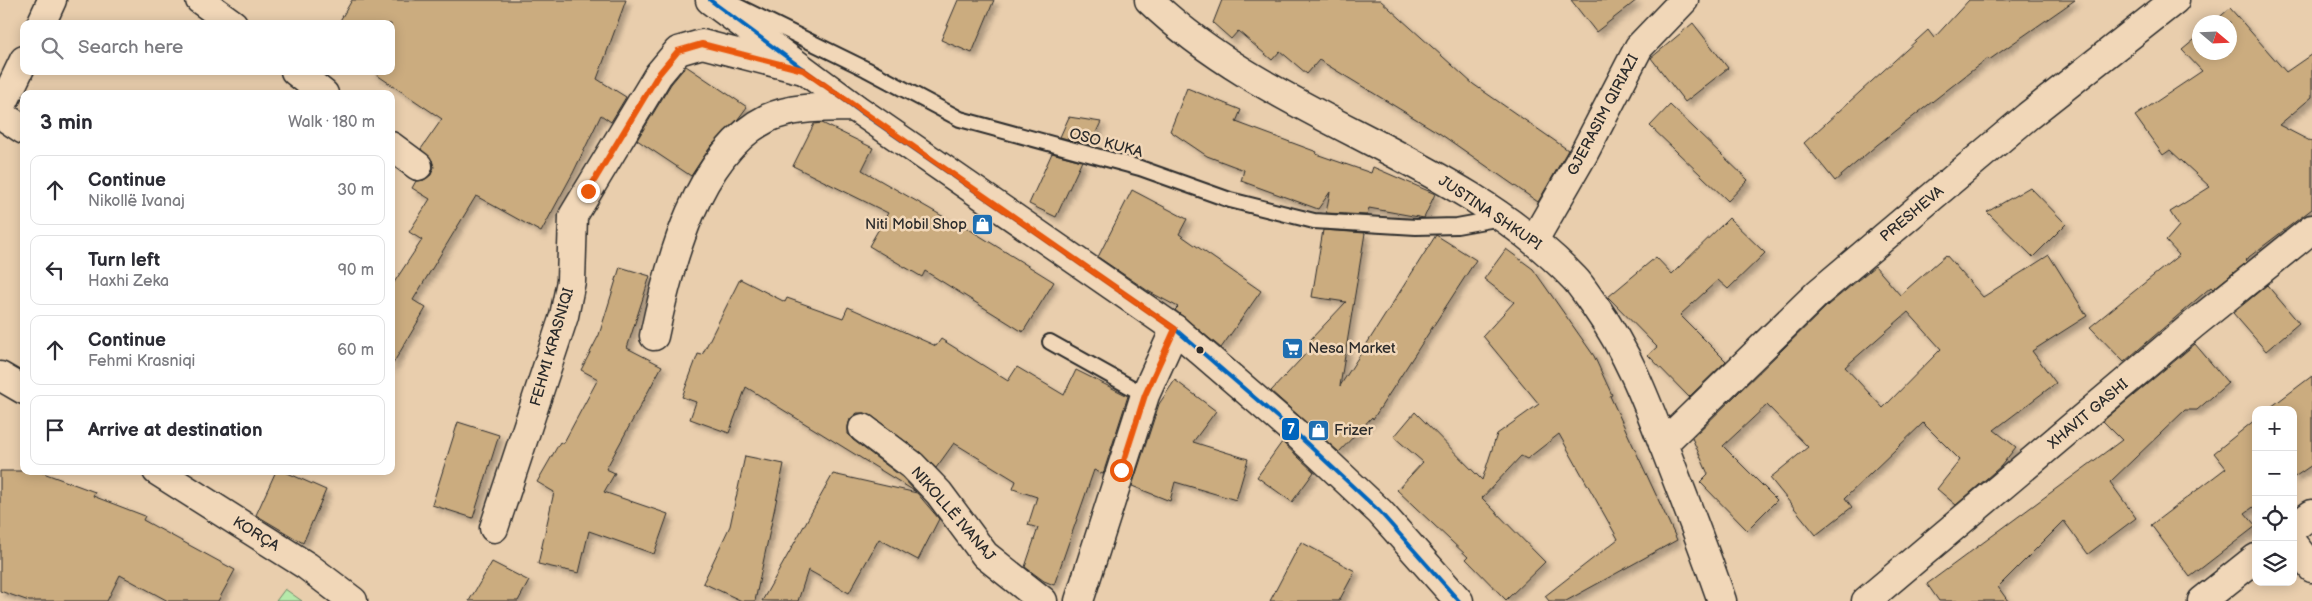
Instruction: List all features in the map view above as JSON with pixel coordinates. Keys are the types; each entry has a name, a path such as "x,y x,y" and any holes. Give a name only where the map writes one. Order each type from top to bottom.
{"street":[{"path":"43,20 52,0"},
{"path":"200,0 228,20"},
{"path":"710,0 854,107 1175,329 1299,436 1380,512 1459,601"},
{"name":"JUSTINA SHKUPI","path":"1149,0 1162,13 1221,56 1289,98 1462,190 1534,240 1576,280 1616,336 1642,386 1722,601"},
{"name":"GJERASIM QIRIAZI","path":"1534,240 1583,155 1639,47 1684,0"},
{"name":"PRESHEVA","path":"1663,444 1818,293 2028,116 2175,0"},
{"name":"FEHMI KRASNIQI","path":"494,528 564,316 571,281 574,216 658,75 678,51 702,44 803,70"},
{"path":"0,110 20,68"},
{"path":"300,75 319,90"},
{"path":"654,336 666,278 684,226 711,174 737,140 769,118 801,109 854,107"},
{"path":"0,114 20,127"},
{"path":"395,149 418,166"},
{"name":"XHAVIT GASHI","path":"1866,601 2194,324 2312,229"},
{"path":"1079,601 1145,395 1175,329"},
{"path":"0,376 20,388"},
{"name":"NIKOLLË IVANAJ","path":"863,428 912,465 939,493 985,555 1043,601"},
{"name":"KORÇA","path":"162,475 307,566 353,601"},
{"path":"2297,525 2312,514"},
{"path":"2297,549 2312,568"},
{"path":"2202,601 2252,561"}],"lane":[{"name":"OSO KUKA","path":"726,0 866,69 960,119 1140,168 1230,200 1314,221 1416,227 1458,226 1502,218"},
{"path":"1050,342 1145,395"}],"green space":[{"path":"285,589 302,601 276,601"}],"building":[{"path":"352,0 626,0 597,79 626,97 611,122 601,115 573,173 541,232 476,196 413,300 426,308 395,360 395,281 422,240 409,232 430,199 412,188 416,181 424,180 431,175 434,167 432,160 421,149 442,119 377,75 395,75 395,20 340,20"},
{"path":"958,0 994,0 972,53 941,40"},
{"path":"1222,0 1380,0 1473,84 1568,150 1538,202 1439,133 1319,60 1307,74 1280,51 1272,60 1238,31 1231,39 1213,23"},
{"path":"1571,0 1637,0 1596,32"},
{"path":"1969,0 2075,0 1989,60 1988,58 1877,145 1835,181 1804,143 1928,30 1934,38"},
{"path":"2230,8 2236,15 2222,15"},
{"path":"2237,16 2286,72 2312,54 2312,97 2279,125 2312,142 2312,209 2245,260 2247,262 2213,289 2211,287 2124,362 2090,327 2179,255 2166,241 2179,226 2170,212 2210,187 2170,150 2163,155 2135,116 2202,71 2182,50 2192,42 2192,60 2237,60"},
{"path":"1693,23 1728,68 1685,102 1651,58"},
{"path":"686,66 747,107 738,119 711,146 691,176 637,140 671,84"},
{"path":"1187,88 1241,110 1236,122 1317,152 1316,154 1371,173 1373,167 1435,194 1424,218 1369,208 1367,215 1326,213 1330,192 1318,209 1241,181 1244,170 1207,156 1170,131"},
{"path":"1670,105 1748,180 1728,201 1650,126"},
{"path":"1069,117 1101,122 1090,145 1060,137"},
{"path":"822,123 873,148 862,170 958,225 959,223 1054,282 1023,332 925,271 922,277 869,246 888,213 793,166 814,124"},
{"path":"1052,153 1082,161 1056,217 1029,204"},
{"path":"2030,187 2066,224 2033,257 1987,212"},
{"path":"1132,190 1187,219 1179,234 1261,291 1221,348 1175,310 1178,307 1148,291 1098,257"},
{"path":"1729,218 1765,253 1728,289 1718,280 1680,315 1726,361 1689,397 1648,355 1657,347 1608,297 1656,257 1672,274"},
{"path":"1323,230 1365,233 1340,386 1436,235 1476,260 1373,419 1372,417 1339,452 1271,391 1315,344 1310,340 1346,302 1312,297"},
{"path":"1506,249 1533,269 1594,356 1612,395 1610,396 1677,540 1566,601 1549,601 1545,596 1618,539 1559,434 1527,459 1521,456 1482,498 1545,562 1506,600 1466,559 1468,557 1397,490 1423,462 1394,437 1415,412 1482,480 1497,434 1539,404 1483,336 1514,302 1484,279"},
{"path":"1946,255 1983,297 2049,255 2087,316 2032,351 2056,383 1994,430 2016,447 2001,466 1956,505 1937,489 1960,460 1923,423 1845,498 1852,507 1816,535 1770,478 1808,447 1767,405 1723,446 1777,500 1747,530 1700,482 1708,474 1692,438 1828,305 1875,266 1900,295","holes":["1908,312 1941,349 1883,408 1845,367"]},
{"path":"620,267 650,276 627,348 662,366 606,469 615,473 604,492 668,514 654,554 589,531 579,573 538,564 554,492 537,482 560,442 563,444 598,379 581,370 599,335"},
{"path":"740,279 785,302 787,298 843,318 848,307 936,346 941,339 1008,381 1017,367 1064,395 1076,370 1128,396 1103,474 1094,470 1054,585 1044,581 1025,567 1038,528 1028,525 1037,497 1013,489 1016,481 954,443 936,468 921,453 872,416 865,413 857,413 850,419 848,434 853,440 902,477 916,492 746,387 729,433 690,419 696,402 682,397 698,354 702,355"},
{"path":"2267,285 2299,323 2266,351 2233,313"},
{"path":"2195,344 2228,383 2197,410 2185,410 2110,482 2136,518 2088,554 2064,521 1998,587 2008,601 1939,601 1927,584 2122,440 2103,421"},
{"path":"2312,376 2312,465 2297,475 2297,406 2272,406"},
{"path":"1175,380 1216,411 1193,442 1248,459 1236,500 1175,482 1170,501 1132,486 1159,404"},
{"path":"458,422 499,435 473,518 432,505"},
{"path":"2252,422 2252,508 2245,513 2252,521 2252,529 2190,577 2151,525 2226,468 2214,453"},
{"path":"1282,442 1314,472 1292,502 1257,477"},
{"path":"745,456 784,464 755,601 742,601 703,583 730,526"},
{"path":"0,471 20,471 20,475 49,475 95,492 93,496 145,516 143,520 235,570 218,601 168,601 120,575 107,601 29,601 0,591"},
{"path":"833,474 917,493 939,519 918,560 879,539 849,593 808,570 798,601 762,601"},
{"path":"274,475 292,475 326,490 303,543 256,515"},
{"path":"1301,542 1355,571 1339,601 1270,601"},
{"path":"492,562 529,581 518,601 469,601"}],"transit line":[{"name":"7","path":"710,0 854,107 1175,329 1299,436 1380,512 1459,601"}],"place":[{"name":"Niti Mobil Shop","path":"983,224"},
{"name":"Nesa Market","path":"1292,348"},
{"name":"Frizer","path":"1318,430"}],"route":[{"path":"588,191 658,75 678,51 702,44 803,70 1175,329 1145,395 1121,470"}]}
